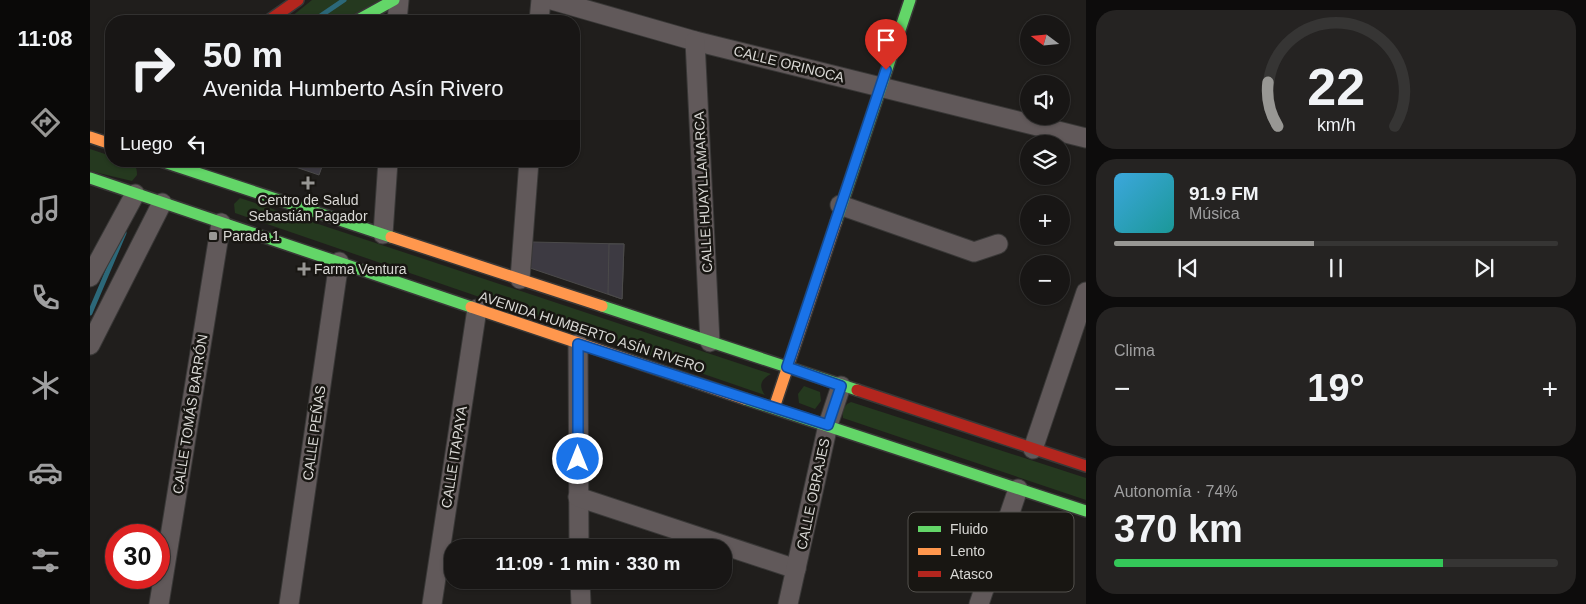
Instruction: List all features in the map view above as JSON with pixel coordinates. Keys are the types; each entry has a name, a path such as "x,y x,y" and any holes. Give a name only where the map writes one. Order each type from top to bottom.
{"street":[{"path":"268,15 269,0"},
{"path":"276,15 298,0"},
{"path":"367,15 394,0"},
{"path":"398,15 399,0"},
{"path":"540,15 541,0"},
{"name":"CALLE ORINOCA","path":"552,0 695,41 1086,138"},
{"path":"774,408 840,205 910,0"},
{"name":"CALLE HUAYLLAMARCA","path":"695,41 710,342"},
{"path":"90,137 105,142"},
{"name":"AVENIDA HUMBERTO ASÍN RIVERO","path":"177,167 221,184 383,234 1032,450 1086,466"},
{"path":"221,184 222,167"},
{"path":"383,234 388,167"},
{"path":"520,280 529,167"},
{"name":"AVENIDA HUMBERTO ASÍN RIVERO","path":"90,178 138,190 162,203 222,215 339,262 477,310 1086,511"},
{"path":"90,277 138,190"},
{"path":"90,345 162,203"},
{"path":"840,205 974,252 998,244"},
{"name":"CALLE TOMÁS BARRÓN","path":"159,604 222,215"},
{"name":"CALLE PEÑAS","path":"289,604 339,262"},
{"path":"1032,450 1086,292"},
{"name":"CALLE ITAPAYA","path":"432,604 477,310"},
{"path":"578,344 580,539"},
{"name":"CALLE OBRAJES","path":"788,604 828,425 841,386"},
{"path":"1010,512 1018,489"},
{"path":"578,497 796,569"},
{"path":"580,589 581,604"},
{"path":"979,604 983,592"}],"green space":[{"path":"312,0 380,0 353,15 293,15"},
{"path":"90,149 105,154 105,167 136,167 137,175 132,181 90,171"},
{"path":"240,198 771,374 765,378 761,386 765,395 235,213 234,204"},
{"path":"804,386 820,392 821,401 815,409 799,403 798,394"},
{"path":"851,402 1086,478 1086,500 843,418 842,410"}],"building":[{"path":"296,167 322,167 319,175"},
{"path":"532,242 624,244 622,299 530,268"},
{"path":"609,244 624,244 622,299 608,294"}],"waterway":[{"path":"322,15 344,0"},
{"path":"90,313 124,233"}],"traffic: fast":[{"path":"367,15 394,0"},
{"path":"836,222 910,0"},
{"path":"179,167 391,237"},
{"path":"90,178 471,307"},
{"path":"602,306 857,390"},
{"path":"745,399 1086,511"}],"traffic: slow":[{"path":"90,137 105,142"},
{"path":"774,408 836,222"},
{"path":"391,237 602,306"},
{"path":"471,307 745,399"}],"traffic: jam":[{"path":"277,15 298,0"},
{"path":"857,390 1086,466"}],"place":[{"name":"Centro de Salud Sebastián Pagador","path":"308,183"},
{"name":"Parada 1","path":"213,236"},
{"name":"Farma Ventura","path":"304,269"}],"route":[{"path":"578,459 578,344 828,425 841,386 787,367 886,70"}]}
